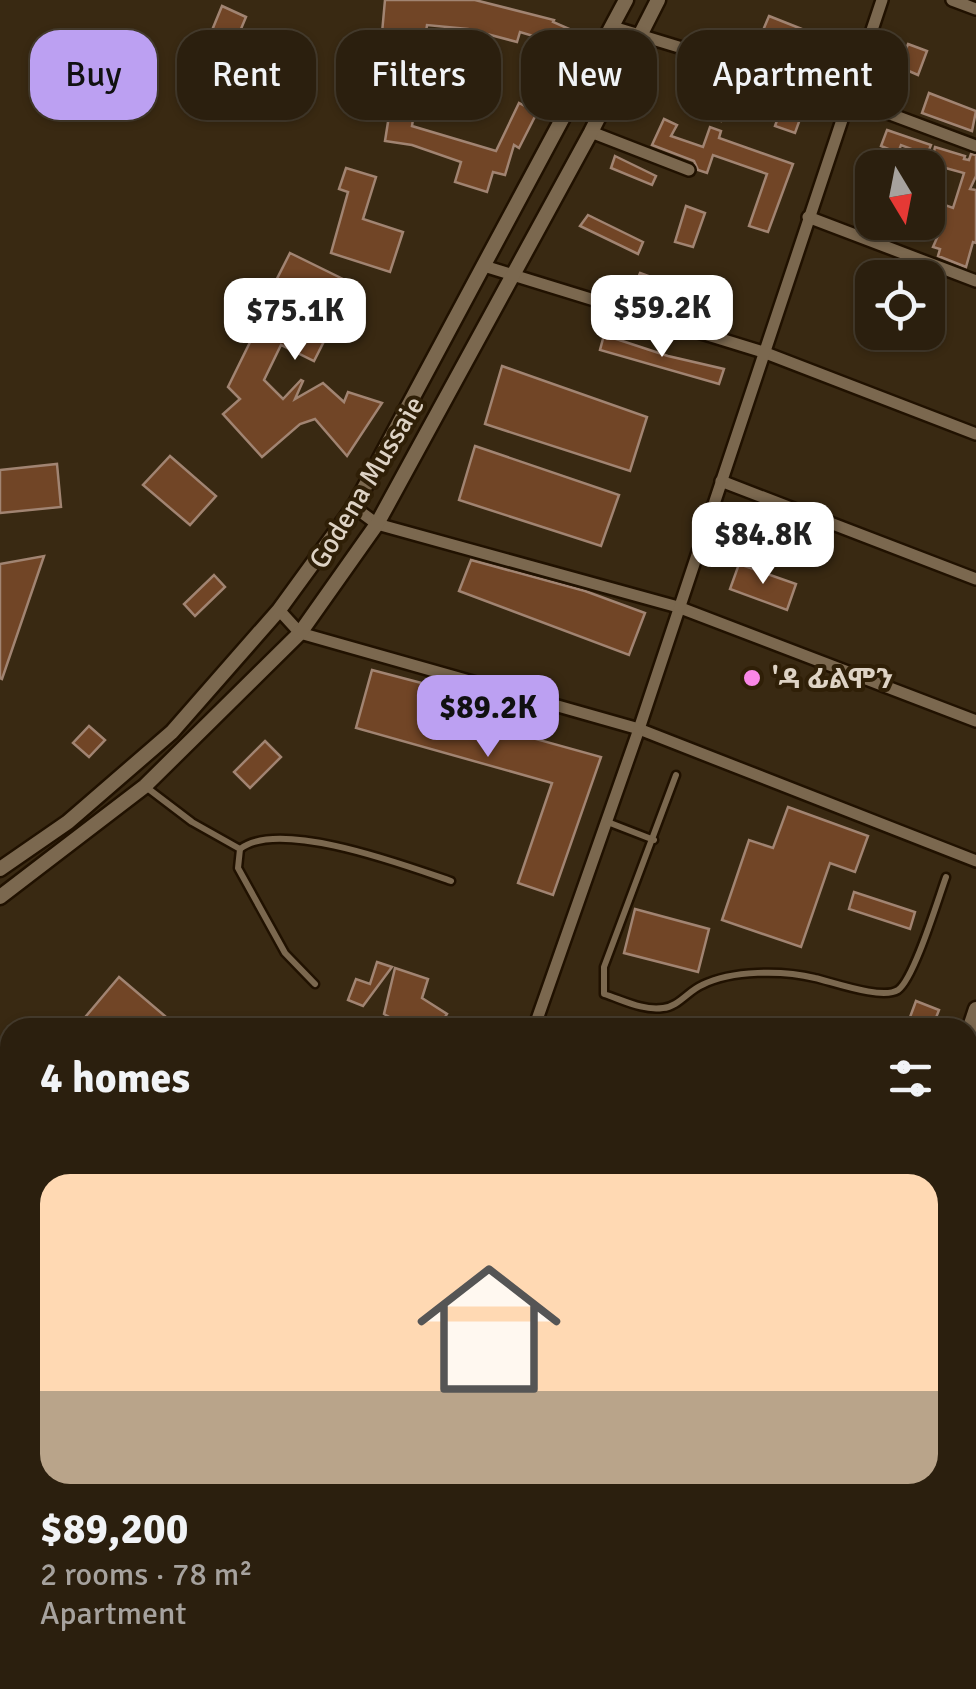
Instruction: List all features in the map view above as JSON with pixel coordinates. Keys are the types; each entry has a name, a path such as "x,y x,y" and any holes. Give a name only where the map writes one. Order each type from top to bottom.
{"street":[{"name":"Godena Mussaie","path":"0,870 68,822 172,732 279,610 354,507 626,0"},
{"name":"Godena Mussaie","path":"643,30 658,0"},
{"path":"872,30 882,0"},
{"path":"952,0 976,9"},
{"path":"613,27 621,30"},
{"name":"Godena Mussaie","path":"0,896 145,786 300,633 377,524 598,120"},
{"path":"537,1018 639,729 843,120"},
{"path":"905,120 976,146"},
{"path":"592,132 689,170"},
{"path":"808,217 976,281"},
{"path":"484,266 763,352 976,434"},
{"path":"721,481 976,580"},
{"path":"354,507 377,524 678,606 976,721"},
{"path":"279,610 300,633 639,729 976,861"},
{"path":"68,822 79,837"}],"lane":[{"path":"676,775 602,980 604,994 643,1008 670,1008 698,986 716,979 758,975 805,976 882,993 898,990 910,975 946,877"},
{"path":"145,786 192,822 240,849"},
{"path":"604,821 654,840"},
{"path":"315,984 286,953 238,868 240,849 253,840 275,838 315,843 358,851 451,881"}],"building":[{"path":"385,0 475,0 554,20 571,30 521,30 517,42 501,38 501,30 427,25 426,30 382,30"},
{"path":"222,6 246,17 241,30 212,30"},
{"path":"769,16 804,30 763,30"},
{"path":"908,44 927,51 918,75 908,71"},
{"path":"929,93 976,111 972,131 922,113"},
{"path":"519,103 521,120 533,120 519,148 514,145 505,175 493,172 487,192 455,182 461,162 412,145 385,141 388,120 413,120 412,126 496,151"},
{"path":"664,119 677,125 671,136 703,147 710,127 721,131 719,138 793,164 768,232 749,226 767,174 713,155 707,173 698,170 694,161 652,145"},
{"path":"777,120 800,120 795,133 775,126"},
{"path":"887,130 931,145 929,150 901,145 899,150 891,150 881,146"},
{"path":"945,150 969,160 971,154 976,155 976,176 970,189 976,190 976,243 973,242 966,267 938,256 940,249 933,247 936,240 945,240 945,205 953,208 964,173 945,168"},
{"path":"615,156 656,176 652,185 611,168"},
{"path":"346,168 376,177 363,219 403,232 390,272 331,253 348,192 339,189"},
{"path":"686,206 705,213 693,247 675,242"},
{"path":"588,215 643,242 638,254 580,226"},
{"path":"290,253 351,283 351,288 314,361 281,345 264,380 283,399 301,380 295,399 323,383 344,402 348,392 382,403 347,456 315,419 300,424 262,457 223,414 240,399 228,387 255,332 251,330"},
{"path":"640,273 684,289 678,307 632,292"},
{"path":"604,335 724,369 719,384 600,350"},
{"path":"502,366 647,417 630,471 485,424"},
{"path":"475,446 619,495 601,546 459,500"},
{"path":"170,456 216,496 190,525 143,485"},
{"path":"57,464 61,507 0,513 0,470"},
{"path":"44,556 2,679 0,564"},
{"path":"471,560 585,591 645,613 629,655 459,591"},
{"path":"739,564 796,584 787,610 730,589"},
{"path":"214,575 225,587 195,616 184,604"},
{"path":"372,670 467,695 460,718 601,757 553,895 518,883 552,783 356,728"},
{"path":"89,726 105,740 89,757 73,743"},
{"path":"265,741 281,757 250,788 234,772"},
{"path":"788,807 868,836 855,872 830,863 801,947 722,920 749,840 773,848"},
{"path":"854,892 915,912 910,929 849,909"},
{"path":"635,909 709,929 698,972 624,953"},
{"path":"377,962 392,967 363,1006 348,1000 356,979 370,984"},
{"path":"395,968 428,979 422,998 447,1014 444,1018 391,1018 384,1014"},
{"path":"119,977 167,1018 84,1018"},
{"path":"916,1001 939,1010 936,1018 910,1018"}],"place":[{"name":"'ዳ ፊልሞን","path":"752,678"}]}
